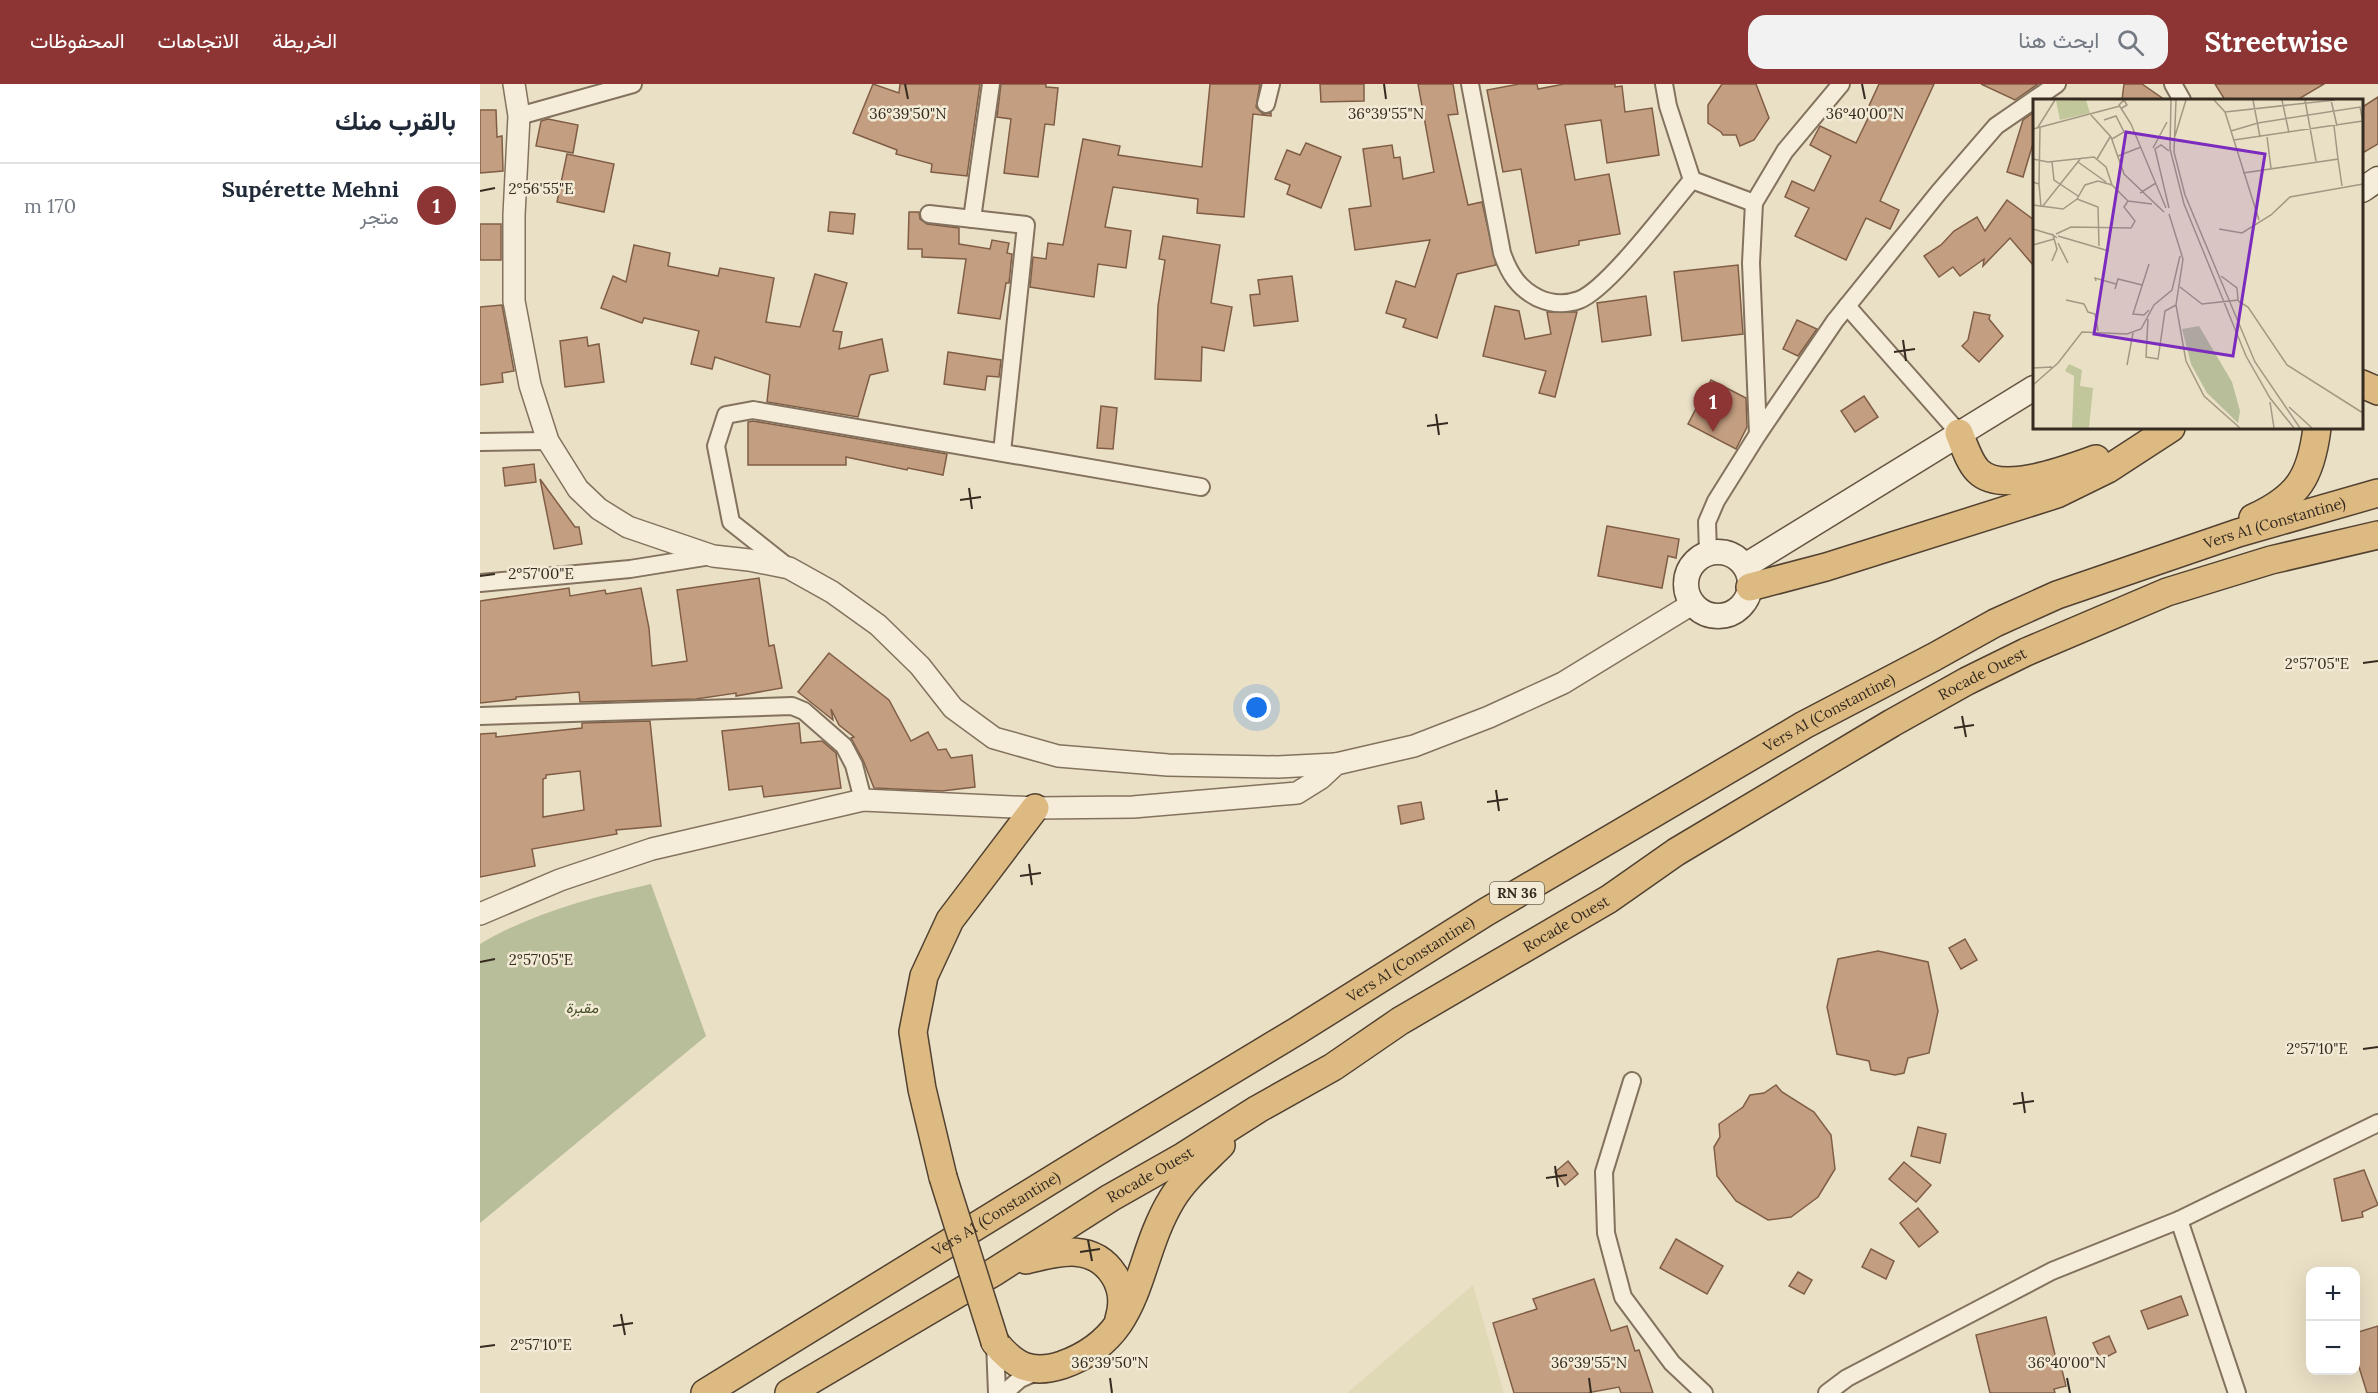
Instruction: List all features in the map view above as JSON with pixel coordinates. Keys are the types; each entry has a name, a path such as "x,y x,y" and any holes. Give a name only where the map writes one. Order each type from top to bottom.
{"highway":[{"path":"2363,385 2378,391"},
{"path":"1959,433 1978,471 1993,480 2009,482 2068,470 2119,449 2149,429"},
{"path":"1747,576 1826,567 2057,494 2108,469 2169,429"},
{"path":"2202,544 2237,524 2262,514 2301,483 2310,466 2317,429"},
{"path":"2057,494 2096,459"},
{"name":"Vers A1 (Constantine)","path":"705,1393 1298,1031 1486,912 1804,725 1995,623 2057,595 2202,544 2288,517 2378,493"},
{"name":"Rocade Ouest","path":"789,1393 994,1272 1110,1198 1184,1156 1258,1109 1333,1067 1400,1021 1609,899 1676,852 1966,681 2046,643 2168,592 2271,560 2377,535"},
{"path":"1035,808 950,920 924,976 913,1032 922,1089 943,1177 994,1342 1014,1363 1043,1370 1080,1358 1113,1331 1127,1313 1156,1230 1172,1198 1183,1183 1258,1109"},
{"path":"994,1272 1056,1252 1084,1252 1106,1263 1118,1282 1123,1300 1120,1317 1113,1331"}],"main road":[{"path":"2363,189 2378,179"},
{"path":"1747,576 1959,433 2033,389"},
{"path":"1708,552 1729,553 1738,558 1747,576 1747,598 1741,607 1732,613 1710,616 1692,604 1686,594 1687,574 1691,564 1708,552"}],"street":[{"path":"514,84 519,116 514,215 514,301 530,385 548,441 578,489 599,509 628,527 713,556 789,568"},
{"path":"519,116 633,84"},
{"path":"972,219 991,84"},
{"path":"1266,104 1272,84"},
{"path":"1470,84 1502,253 1508,270 1519,285 1547,302 1562,304 1578,300 1602,285 1692,180"},
{"path":"1664,84 1668,106 1692,180"},
{"path":"1758,434 1750,263 1754,203 1785,150 1841,84"},
{"path":"2035,99 2057,84"},
{"path":"2173,84 2181,99"},
{"path":"1708,552 1706,532 1711,512 1758,434 1847,306 1996,126 2033,101"},
{"path":"1692,180 1754,203"},
{"path":"929,214 1026,225 1002,452"},
{"path":"1847,306 1959,433"},
{"path":"1201,487 753,410 726,415 716,446 731,522 789,568 832,592 878,625 920,666 953,708 994,738 1058,756 1157,764 1278,766 1336,764 1414,746 1500,712 1563,683 1692,604"},
{"path":"480,442 548,441"},
{"path":"480,583 630,568 713,556"},
{"path":"480,716 792,706 804,711 844,746 854,765 863,800"},
{"path":"480,914 560,880 652,849 863,800 1035,808 1133,807 1297,793 1321,778 1336,764"},
{"path":"1632,1081 1604,1172 1606,1233 1623,1297 1672,1363 1704,1393"},
{"path":"1827,1393 1847,1378 2052,1271 2179,1220 2378,1123"},
{"path":"2179,1220 2237,1393"},
{"path":"994,1342 996,1393"},
{"path":"1004,1393 1020,1379 1043,1370"}],"shaded area":[{"path":"1473,1285 1504,1393 1347,1393"}],"green space":[{"name":"مقبرة","path":"651,884 706,1036 480,1223 480,944 520,923 542,915 607,894"}],"building":[{"path":"873,84 899,93 900,84 980,84 967,176 931,172 932,164 896,154 897,150 853,133"},
{"path":"1001,84 1046,84 1046,87 1058,88 1054,125 1045,124 1038,177 1004,173 1011,119 997,117"},
{"path":"1210,84 1260,84 1256,107 1263,114 1271,113 1271,116 1253,114 1244,217 1197,213 1198,199 1113,187 1105,227 1131,231 1126,268 1098,264 1094,297 1030,287 1033,257 1046,259 1048,243 1063,245 1083,139 1120,146 1118,155 1202,167"},
{"path":"1320,84 1364,84 1364,101 1321,102"},
{"path":"1418,84 1453,84 1458,114 1448,115 1468,205 1482,202 1496,265 1457,274 1437,338 1403,327 1406,319 1386,313 1396,281 1415,287 1430,240 1355,250 1349,209 1371,206 1363,149 1392,145 1394,158 1400,157 1403,179 1434,172"},
{"path":"1519,84 1537,84 1538,89 1564,84 1615,84 1615,87 1622,86 1625,112 1652,108 1659,155 1607,163 1601,120 1565,125 1575,180 1609,174 1620,234 1579,241 1579,245 1536,253 1521,169 1503,172 1487,90"},
{"path":"1722,84 1756,84 1769,118 1754,140 1740,146 1736,135 1723,135 1708,123 1708,105"},
{"path":"1879,84 1934,84 1880,201 1899,210 1890,229 1866,218 1846,260 1795,236 1809,208 1785,197 1792,181 1814,191 1831,156 1810,145 1820,126 1856,143 1872,110 1868,108"},
{"path":"1981,84 2038,84 2015,100"},
{"path":"2124,84 2142,84 2164,99 2122,99"},
{"path":"2215,84 2324,84 2299,99 2224,99"},
{"path":"2378,97 2378,144 2363,153 2363,107"},
{"path":"480,110 496,110 497,137 502,136 503,171 480,173"},
{"path":"2033,113 2033,143 2023,177 2007,172 2023,120"},
{"path":"548,119 578,125 573,153 536,146 541,121"},
{"path":"1306,143 1341,157 1321,208 1287,194 1290,185 1275,179 1287,150 1300,155"},
{"path":"567,154 614,164 604,212 557,202"},
{"path":"2007,200 2033,219 2033,265 2010,238 1983,266 1984,259 1960,276 1953,267 1939,277 1924,256 1941,245 1954,231 1977,217 1985,231"},
{"path":"830,212 855,214 853,234 828,231"},
{"path":"909,212 919,212 920,219 927,224 959,228 959,244 990,249 992,240 1009,243 1007,253 1012,254 1009,283 1006,283 1000,319 958,313 966,259 922,257 922,249 908,249"},
{"path":"480,224 501,224 501,260 480,260"},
{"path":"1163,236 1220,245 1211,303 1232,307 1224,351 1202,347 1201,381 1155,379 1158,306 1165,260 1159,259"},
{"path":"634,245 670,253 668,266 718,276 720,268 774,278 766,322 800,327 815,274 847,283 833,331 842,332 839,349 882,339 888,371 870,375 858,417 767,402 770,375 715,357 712,369 691,364 699,331 644,318 642,323 601,308 613,276 626,282"},
{"path":"1738,265 1743,334 1682,341 1674,272"},
{"path":"1292,276 1298,321 1254,326 1250,295 1260,294 1258,280"},
{"path":"1646,296 1651,335 1602,342 1597,303"},
{"path":"502,305 514,371 502,373 503,382 480,385 480,307"},
{"path":"1495,306 1519,311 1525,339 1551,334 1547,312 1577,312 1555,397 1539,393 1546,371 1483,356"},
{"path":"1974,312 1990,315 1989,319 2003,336 1979,362 1962,346 1968,340"},
{"path":"1797,320 1817,329 1798,356 1783,349"},
{"path":"587,337 588,346 599,344 604,382 565,387 560,341"},
{"path":"948,352 1001,360 999,377 987,376 985,390 944,384"},
{"path":"1711,380 1746,398 1747,427 1736,449 1688,424"},
{"path":"1864,396 1878,417 1855,432 1841,411"},
{"path":"1101,406 1117,408 1113,449 1097,448"},
{"path":"748,422 947,454 943,475 846,457 846,465 748,465"},
{"path":"534,464 536,482 505,486 503,468"},
{"path":"540,479 575,527 579,527 582,544 554,549"},
{"path":"1607,526 1679,539 1676,558 1668,556 1662,588 1598,576"},
{"path":"759,578 769,646 774,645 782,688 736,696 736,693 696,699 580,702 579,692 516,697 516,699 480,703 480,601 569,588 570,596 605,590 606,594 641,588 649,628 652,666 687,661 677,590"},
{"path":"829,653 889,700 911,741 928,732 938,750 946,749 951,758 972,755 975,787 942,791 874,788 851,738 854,737 839,725 831,709 833,720 798,692"},
{"path":"650,721 661,826 616,830 617,834 532,849 535,866 480,877 480,734 496,733 496,737 582,728 582,723","holes":["580,771 584,810 543,817 543,779 546,775"]},
{"path":"799,723 801,743 822,741 836,753 841,788 764,797 762,786 729,790 722,731"},
{"path":"1421,802 1424,819 1401,824 1398,806"},
{"path":"1965,939 1977,960 1961,969 1949,948"},
{"path":"1878,951 1928,962 1938,1011 1929,1053 1908,1058 1904,1073 1895,1075 1871,1070 1869,1061 1837,1054 1827,1007 1838,959"},
{"path":"1776,1085 1782,1092 1814,1112 1831,1135 1835,1169 1818,1197 1791,1217 1768,1220 1736,1201 1717,1176 1714,1147 1720,1137 1719,1124 1743,1107 1750,1095 1764,1093"},
{"path":"1918,1127 1946,1134 1940,1163 1911,1156"},
{"path":"1568,1161 1578,1174 1565,1185 1555,1172"},
{"path":"1904,1162 1931,1185 1916,1202 1889,1179"},
{"path":"2364,1170 2378,1205 2362,1212 2363,1217 2342,1221 2334,1179"},
{"path":"1918,1208 1938,1232 1919,1247 1900,1223"},
{"path":"1676,1239 1723,1266 1707,1294 1660,1268"},
{"path":"1871,1249 1894,1261 1886,1279 1862,1267"},
{"path":"1798,1272 1812,1280 1804,1294 1789,1286"},
{"path":"1594,1279 1611,1331 1627,1326 1635,1351 1639,1350 1653,1393 1621,1393 1619,1387 1587,1393 1514,1393 1493,1323 1537,1309 1533,1299"},
{"path":"2181,1296 2188,1315 2148,1329 2141,1311"},
{"path":"2046,1317 2056,1359 2059,1358 2066,1386 2054,1389 2055,1393 1990,1393 1976,1335"},
{"path":"2378,1326 2378,1393 2367,1393 2360,1370 2360,1331"},
{"path":"2109,1336 2116,1352 2101,1360 2093,1343"}],"place":[{"name":"Supérette Mehni","path":"1713,432"}]}
